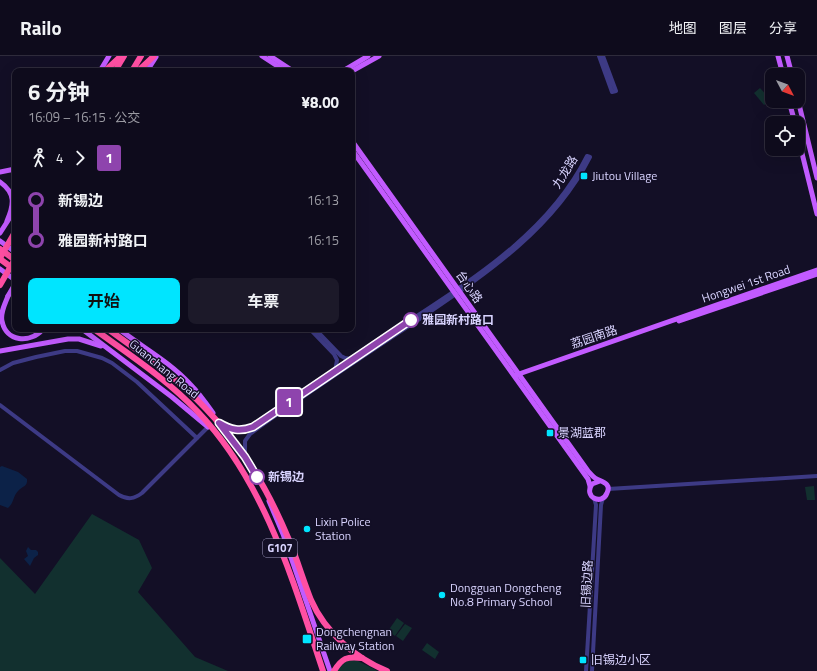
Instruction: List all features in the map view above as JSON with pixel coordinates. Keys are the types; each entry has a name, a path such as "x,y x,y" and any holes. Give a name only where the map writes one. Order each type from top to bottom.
{"highway":[{"path":"108,68 121,56"},
{"path":"117,68 124,56"},
{"path":"134,68 141,56"},
{"path":"141,68 155,56"},
{"path":"12,237 0,258 12,268"},
{"path":"0,249 12,258"},
{"path":"0,285 12,265"},
{"name":"Guanchang Road","path":"98,332 170,386 198,412 218,435 236,461 270,523 323,671"},
{"name":"Guanchang Road","path":"112,332 176,380 204,406 219,423 245,457 275,505 312,601 318,612 342,643 371,663"},
{"path":"334,671 340,662 350,656 363,658"},
{"path":"371,663 380,671"},
{"name":"G107","path":"371,663 387,671"}],"main road":[{"path":"102,68 109,56"},
{"path":"149,68 155,56"},
{"path":"262,56 280,68"},
{"path":"270,56 288,68"},
{"path":"348,68 368,56"},
{"path":"355,70 379,56"},
{"path":"778,56 781,68"},
{"path":"787,56 790,68"},
{"path":"800,108 817,178"},
{"name":"台心路","path":"355,145 456,292"},
{"name":"台心路","path":"355,154 588,471 600,481"},
{"path":"803,156 817,214"},
{"path":"0,172 12,170"},
{"path":"0,182 8,189 12,197 12,209 7,221"},
{"path":"0,233 12,213"},
{"path":"0,241 12,250"},
{"path":"806,275 817,265"},
{"path":"0,269 12,278"},
{"name":"Hongwei 1st Road","path":"681,319 817,270"},
{"path":"806,275 817,275"},
{"path":"0,310 12,289"},
{"path":"8,296 2,317 3,326 9,333 17,338 28,339 40,332"},
{"name":"荔园南路","path":"517,376 681,319"},
{"path":"86,332 172,397 218,435"},
{"path":"124,332 190,383 206,402 219,423"},
{"path":"0,351 74,339 96,344 111,351"},
{"name":"台心路","path":"517,376 588,479 590,486"},
{"path":"600,481 606,483 608,489 607,495 599,499 594,498 590,492 590,486 594,482 600,481"},
{"name":"Guanchang Road","path":"265,488 271,507 283,534 330,671"}],"street":[{"path":"599,56 614,92 603,56"},
{"name":"九龙路","path":"219,423 238,431 253,427 456,292 522,239 564,194 587,156 590,157 577,181 566,196 536,229 504,258 456,292 250,434 245,441 245,457"},
{"path":"313,332 334,354 337,360 336,371"},
{"path":"318,332 341,356 352,360"},
{"path":"0,370 13,363 65,351 77,351 102,358 112,362 137,382 197,438"},
{"path":"0,405 119,495 132,499 142,493 208,427"},
{"path":"608,489 817,476"},
{"name":"旧锡边路","path":"586,671 596,505 594,498"},
{"name":"旧锡边路","path":"592,671 601,505 603,498"}],"green space":[{"path":"760,88 765,93 765,104 764,105 754,93"},
{"path":"814,486 815,500 807,500 805,487"},
{"path":"92,514 139,540 152,568 138,592 195,657 228,671 0,671 0,558 35,594"},
{"path":"397,618 404,623 395,636 388,631"},
{"path":"405,624 412,628 403,641 396,636"},
{"path":"427,643 439,652 435,659 422,650"},
{"path":"352,658 377,671 337,671 346,661"}],"water":[{"path":"2,466 18,472 27,479 27,484 16,493 8,508 0,505 0,467"},
{"path":"28,547 31,550 36,550 38,552 38,555 34,558 30,566 24,559 28,556 26,551"}],"bus line":[{"name":"1","path":"257,477 253,468 219,423 238,431 253,427 411,320"}],"place":[{"name":"Jiutou Village","path":"584,176"},
{"name":"雅园新村路口","path":"411,320"},
{"name":"景湖蓝郡","path":"550,433"},
{"name":"新锡边","path":"257,477"},
{"name":"Lixin Police Station","path":"307,529"},
{"name":"Dongguan Dongcheng No.8 Primary School","path":"442,595"},
{"name":"Dongchengnan Railway Station","path":"307,639"},
{"name":"旧锡边小区","path":"583,660"}]}
